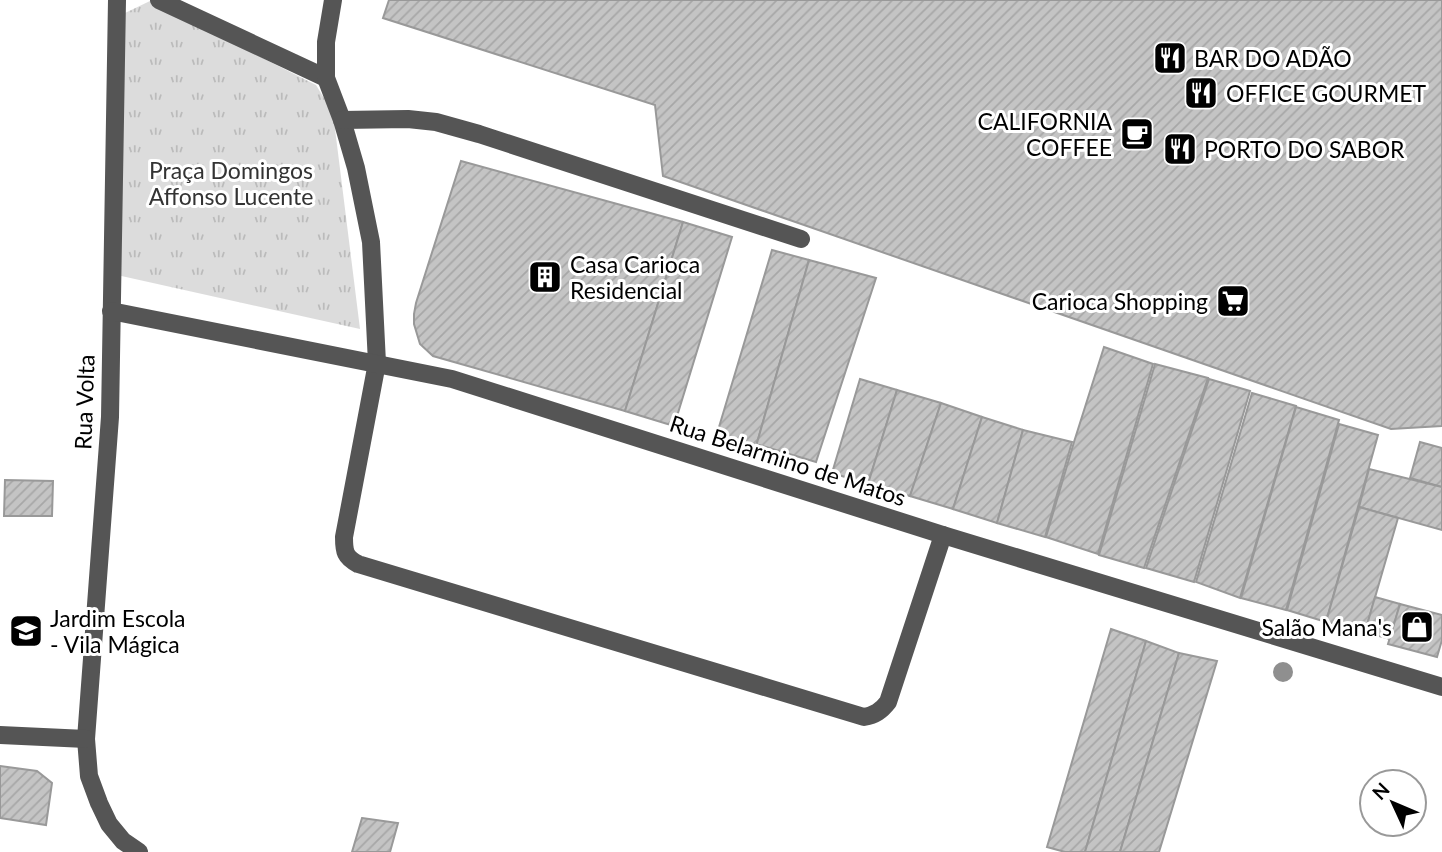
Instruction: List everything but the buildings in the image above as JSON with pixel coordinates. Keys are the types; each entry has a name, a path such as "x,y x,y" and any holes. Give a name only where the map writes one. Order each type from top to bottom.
{"street":[{"name":"Rua Volta","path":"117,0 110,417 86,739 89,776 99,803 109,824 123,841 139,852"},
{"path":"159,0 326,78"},
{"path":"333,0 326,42 326,78 356,168 370,242 377,363 344,537 344,550 348,559 864,718 873,716 888,702 943,535"},
{"path":"342,120 408,119 436,122 801,239"},
{"name":"Rua Belarmino de Matos","path":"111,311 452,379 943,535 1442,687"},
{"path":"0,735 86,739"}],"green space":[{"name":"Praça Domingos Affonso Lucente","path":"150,1 316,85 333,113 360,329 117,275 125,13"}],"place":[{"name":"BAR DO ADÃO","path":"1170,58"},
{"name":"OFFICE GOURMET","path":"1201,93"},
{"name":"CALIFORNIA COFFEE","path":"1137,134"},
{"name":"PORTO DO SABOR","path":"1180,149"},
{"name":"Casa Carioca Residencial","path":"545,277"},
{"name":"Carioca Shopping","path":"1233,301"},
{"name":"Salão Mana's","path":"1417,627"},
{"name":"Jardim Escola - Vila Mágica","path":"26,631"}]}
